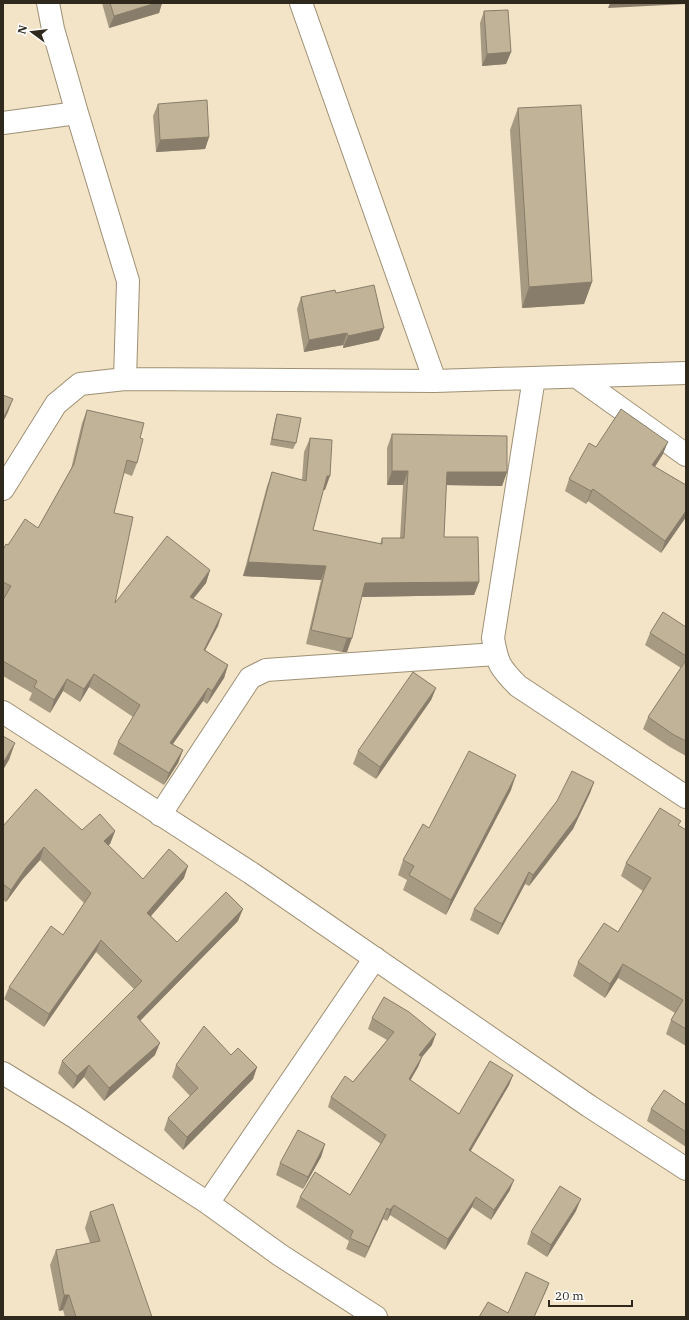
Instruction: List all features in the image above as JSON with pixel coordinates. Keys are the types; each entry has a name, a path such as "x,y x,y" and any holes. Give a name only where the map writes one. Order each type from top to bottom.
{"street":[{"path":"48,3 53,29 77,113 128,281 125,379"},
{"path":"301,3 435,381"},
{"path":"3,123 77,113"},
{"path":"3,489 56,404 80,384 125,379 435,381 686,373"},
{"path":"577,377 686,454"},
{"path":"534,378 493,638 496,654 503,671 518,686 686,798"},
{"path":"160,814 250,678 266,670 496,654"},
{"path":"3,712 251,873 589,1106 686,1169"},
{"path":"208,1203 374,958"},
{"path":"3,1073 80,1120 208,1203 280,1255 376,1317"}],"building":[{"path":"110,3 156,3 114,16"},
{"path":"508,10 511,52 487,54 484,11"},
{"path":"207,100 209,137 160,140 158,104"},
{"path":"581,105 592,282 529,287 518,108"},
{"path":"374,285 384,328 348,336 347,333 309,340 301,297 335,290 336,293"},
{"path":"3,395 13,399 3,419"},
{"path":"621,409 668,442 652,465 686,485 686,511 665,541 593,489 591,491 569,479 589,443 596,447"},
{"path":"87,410 144,423 140,438 143,439 137,463 127,460 114,513 133,517 115,603 167,536 210,570 190,597 222,614 204,650 228,665 212,691 208,688 170,743 183,750 169,773 118,742 140,705 94,674 84,689 67,679 54,700 34,687 37,681 3,661 3,600 11,586 3,582 3,550 25,519 38,528 74,464"},
{"path":"277,414 301,418 296,443 272,439"},
{"path":"392,434 507,436 507,472 447,472 444,537 478,537 479,582 365,583 352,638 311,630 326,566 248,562 272,472 306,481 310,438 332,440 330,476 327,476 313,530 382,544 382,538 404,538 408,471 392,471"},
{"path":"663,612 686,627 686,656 650,633"},
{"path":"686,660 686,741 674,735 648,717"},
{"path":"413,672 436,688 380,767 358,751"},
{"path":"3,736 15,743 3,763"},
{"path":"469,751 516,775 451,900 409,875 414,866 403,860 423,824 429,828"},
{"path":"572,771 594,782 577,817 533,875 529,872 502,924 474,909 557,801"},
{"path":"36,789 82,830 100,814 115,831 104,841 143,879 169,849 188,866 147,913 177,942 226,892 243,909 137,1017 160,1043 109,1088 89,1065 77,1076 62,1061 142,981 101,940 49,1014 9,987 51,926 63,935 91,893 44,847 26,868 11,890 3,884 3,826"},
{"path":"660,808 681,821 678,825 686,830 686,1029 671,1020 683,1000 623,964 610,984 578,962 604,923 618,932 651,878 626,863"},
{"path":"384,997 409,1012 436,1034 419,1055 422,1057 409,1079 459,1114 490,1061 513,1075 469,1150 514,1180 494,1210 476,1197 448,1239 394,1205 390,1210 387,1208 369,1247 350,1238 353,1231 300,1197 315,1172 350,1195 386,1135 331,1097 345,1076 353,1082 394,1032 372,1018"},
{"path":"204,1026 231,1055 238,1048 257,1067 187,1137 168,1118 198,1088 176,1065"},
{"path":"664,1090 686,1105 686,1132 651,1109"},
{"path":"298,1130 325,1144 308,1177 280,1163"},
{"path":"560,1186 581,1199 551,1245 531,1232"},
{"path":"113,1204 152,1317 76,1317 69,1295 64,1295 56,1250 100,1241 90,1212"},
{"path":"526,1272 549,1283 534,1317 479,1317 488,1302 508,1313"}]}
